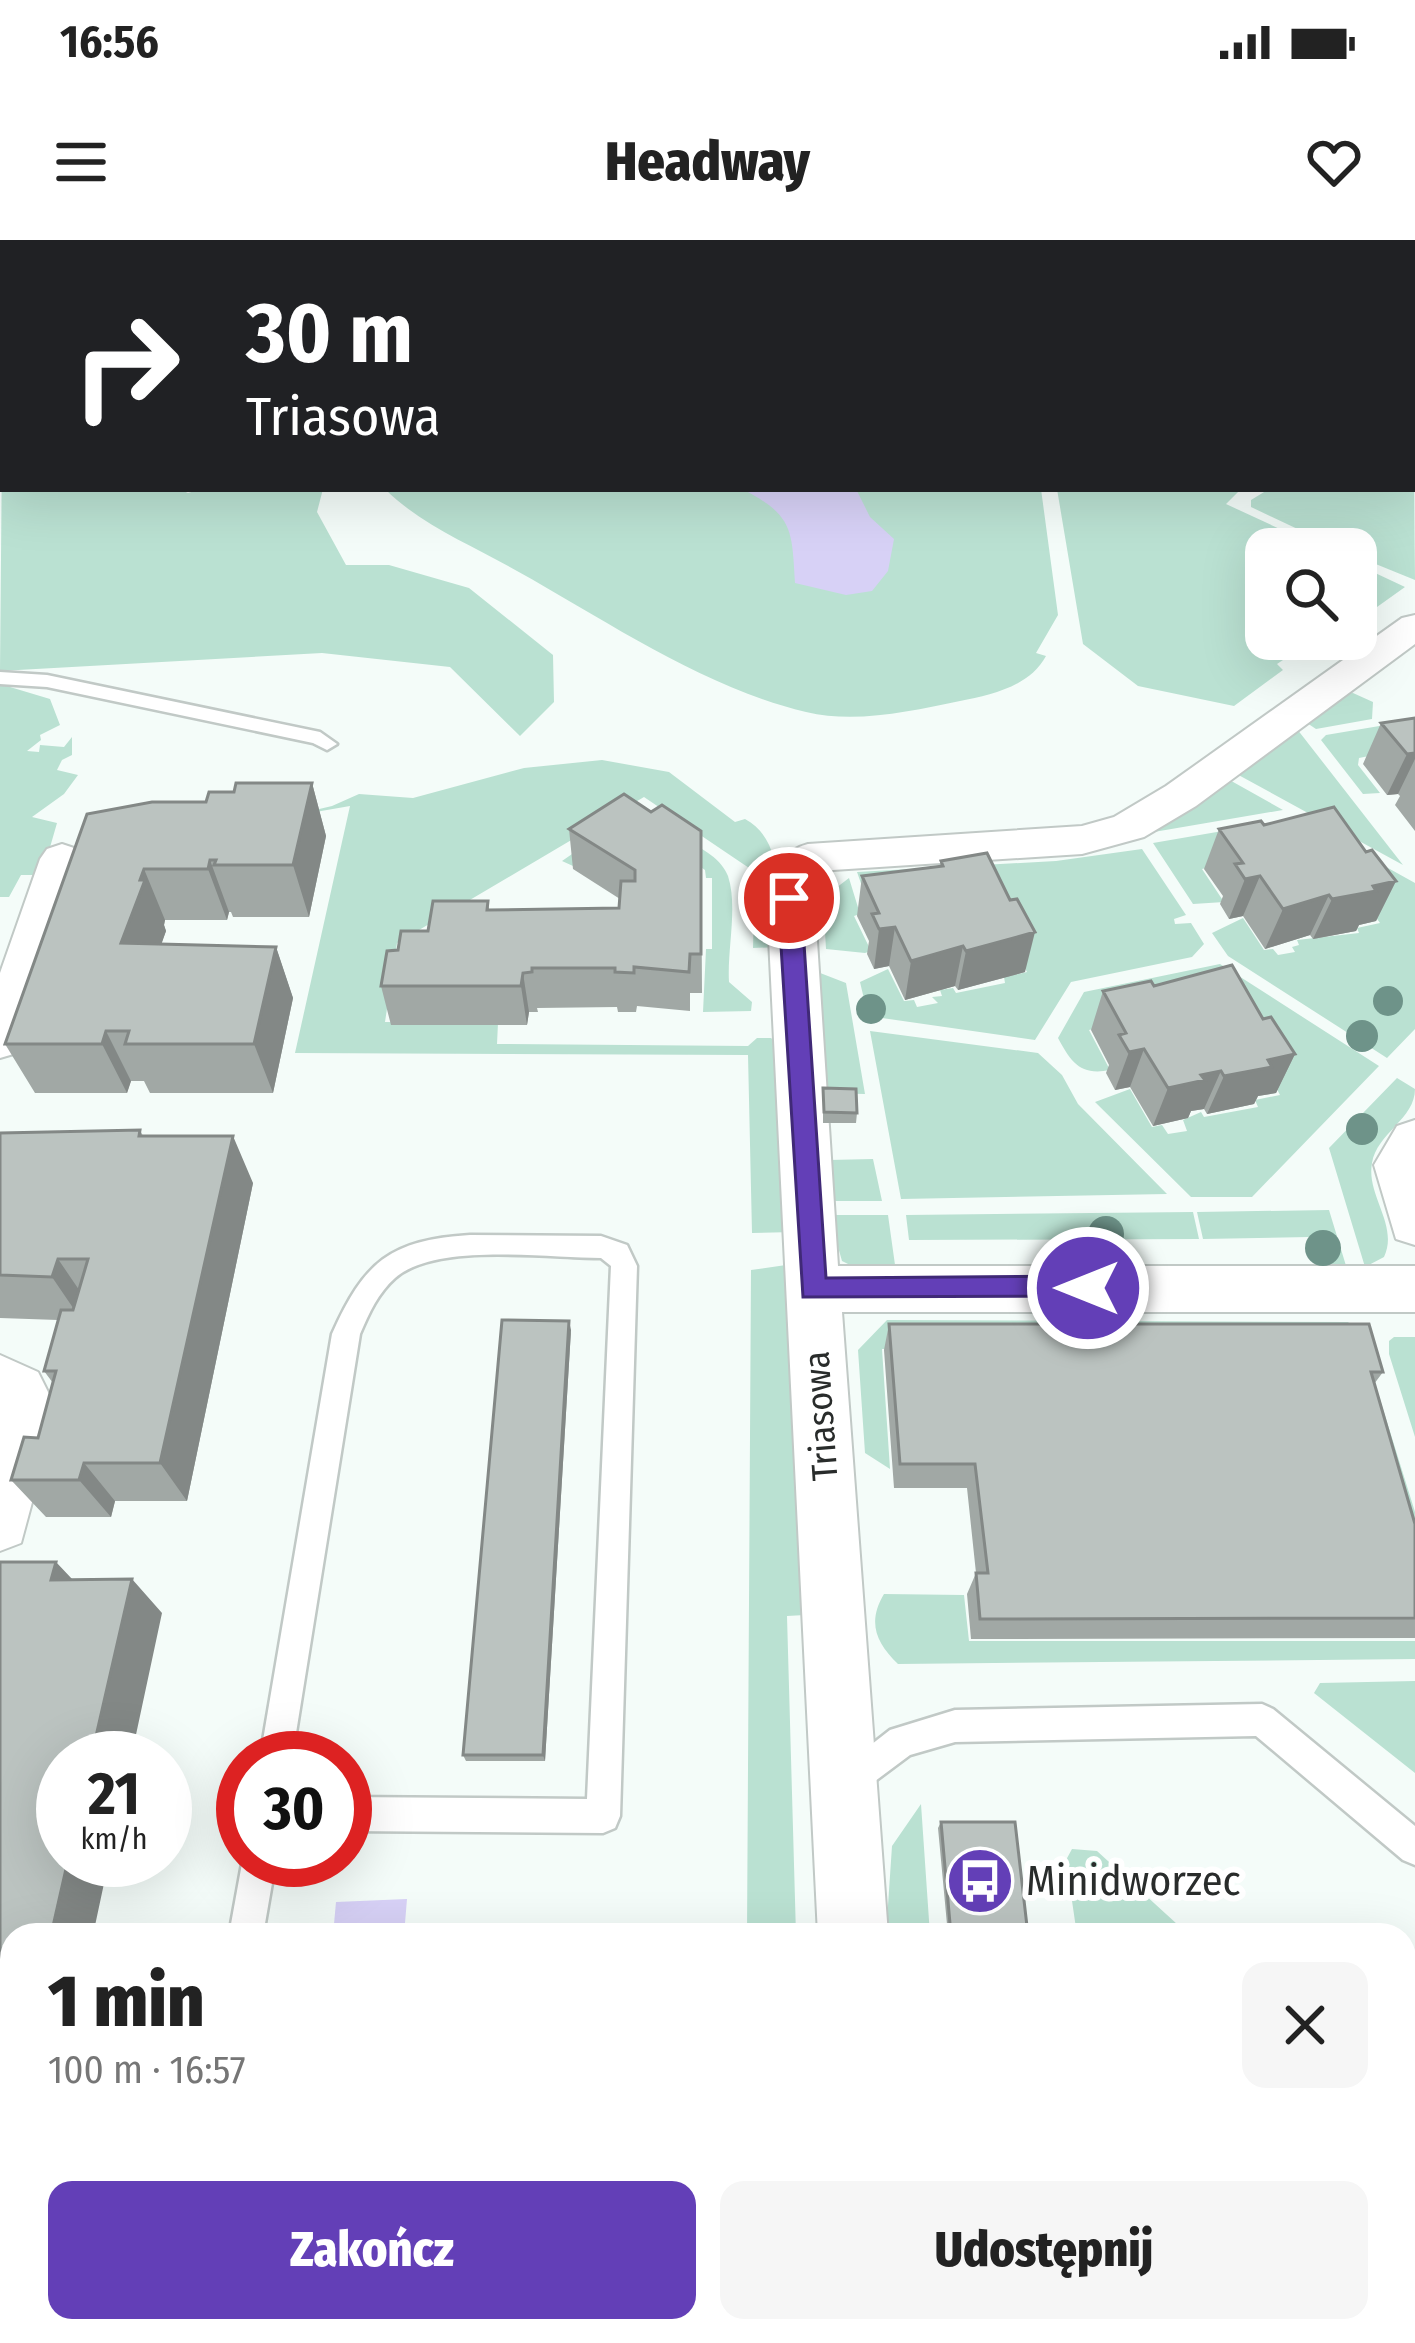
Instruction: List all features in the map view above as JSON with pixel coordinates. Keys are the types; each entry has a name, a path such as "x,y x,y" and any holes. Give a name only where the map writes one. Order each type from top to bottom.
{"street":[{"name":"Triasowa","path":"852,1923 789,898 792,874 798,865 820,856 1082,840 1129,827 1181,796 1415,626"},
{"path":"0,1040 62,859"},
{"path":"1415,1140 1399,1165 1415,1224"},
{"path":"813,1289 1415,1289"},
{"path":"0,1379 18,1389 29,1410 0,1523"}],"lane":[{"path":"0,678 47,681 320,738 327,744"},
{"path":"280,1731 346,1334 356,1306 376,1278 398,1259 434,1246 601,1247 618,1253 624,1266 603,1816 372,1814"},
{"path":"844,1788 901,1741 955,1726 1262,1720 1415,1847"},
{"path":"248,1923 254,1887"}],"green space":[{"path":"2,492 322,492 317,512 346,565 389,565 469,588 553,655 554,702 520,736 450,667 322,653 0,671"},
{"path":"388,492 1041,492 1058,615 1036,653 1046,656 1030,675 1009,688 883,715 806,712 693,670"},
{"path":"1058,492 1238,492 1226,504 1278,528 1245,528 1245,660 1283,660 1277,664 1283,670 1234,706 1138,686 1083,644"},
{"path":"1264,492 1414,492 1415,580 1377,565 1377,528 1296,528 1251,507 1251,500"},
{"path":"1377,574 1405,587 1377,607"},
{"path":"0,684 50,699 60,725 40,735 41,740 27,751 39,752 40,745 64,747 72,737 72,755 57,770 78,775 64,794 32,817 57,823 42,875 21,875 9,897 0,897"},
{"path":"1353,693 1373,702 1372,719 1316,729 1304,721 1342,694"},
{"path":"1415,720 1379,754 1359,758 1358,765 1380,793 1363,794 1321,740 1326,735"},
{"path":"1297,729 1403,865 1233,772"},
{"path":"602,760 669,772 735,822 745,819 758,829 774,859 780,947 753,948 755,872 644,797 397,943 385,1022 498,1023 497,1044 748,1046 757,1038 771,1038 780,1046 794,1232 752,1233 748,1055 295,1053 350,806 281,818 359,794 413,798 524,768"},
{"path":"1226,778 1283,810 1148,833"},
{"path":"1298,818 1415,883 1415,1029 1387,1058 1228,956 1212,933 1243,918 1264,950 1273,949 1278,955 1295,952 1292,947 1299,945 1297,940 1359,933 1357,928 1380,923 1369,908 1220,865 1202,869 1224,902 1193,904 1153,843"},
{"path":"621,820 648,827 697,846 721,865 732,901 729,982 752,1002 751,1011 703,1012 706,949 712,949 712,878 706,878 705,870 637,825 573,866 562,861"},
{"path":"1142,849 1186,915 1174,919 1175,924 1191,923 1204,944 1192,957 1071,982 1035,1040 868,1016 860,982 888,969 904,1001 914,1000 917,1007 938,1003 932,997 942,996 940,990 953,988 956,993 1005,983 1004,977 1027,972 1019,957 864,892 857,872 1056,861"},
{"path":"849,878 860,914 854,916 871,951 865,953 826,949 823,898"},
{"path":"1220,964 1379,1066 1252,1197 1191,1197 1095,1102 1130,1089 1152,1127 1162,1125 1168,1134 1187,1131 1183,1120 1201,1112 1204,1117 1258,1107 1255,1100 1280,1095 1270,1076 1109,1025 1089,1030 1110,1070 1091,1071 1072,1060 1058,1038 1084,992"},
{"path":"815,971 846,983 865,1094 821,1093"},
{"path":"870,1031 1038,1053 1062,1075 1078,1104 1167,1194 901,1199"},
{"path":"1397,1078 1415,1089 1409,1109 1375,1152 1371,1175 1388,1245 1384,1257 1365,1267 1329,1148"},
{"path":"873,1159 882,1201 833,1201 829,1160"},
{"path":"1329,1210 1347,1269 1320,1265 1309,1237 1203,1239 1197,1212"},
{"path":"1193,1212 1199,1239 909,1240 906,1215"},
{"path":"829,1215 888,1215 896,1272 862,1271 842,1261"},
{"path":"786,1265 805,1615 787,1616 796,1923 747,1923 751,1270"},
{"path":"887,1320 1348,1322 1360,1335 1415,1512 1415,1621 1351,1349 882,1349 890,1469 865,1453 858,1350"},
{"path":"1415,1337 1415,1437 1389,1354 1389,1341"},
{"path":"884,1594 964,1595 969,1641 1415,1641 1415,1659 898,1664 876,1632 876,1614"},
{"path":"1415,1681 1415,1773 1314,1693 1320,1683"},
{"path":"921,1804 929,1923 887,1923 892,1846"},
{"path":"1072,1849 1097,1851 1176,1923 1075,1923 1066,1860"}],"shaded area":[{"path":"747,492 858,492 870,517 894,539 888,571 872,591 846,595 795,583 790,536 771,507"},
{"path":"407,1899 405,1923 334,1923 336,1902"}],"building":[{"path":"1415,718 1415,753 1407,754 1381,723"},
{"path":"236,783 312,783 293,865 214,865 216,860 210,860 208,869 144,869 140,880 145,880 121,943 276,947 254,1044 125,1044 129,1031 106,1031 102,1044 5,1044 87,814 152,802 206,802 209,792 234,792"},
{"path":"624,794 651,812 662,805 701,831 701,954 690,954 689,972 532,968 523,973 521,986 381,986 387,951 398,950 401,931 428,931 433,901 488,901 487,910 619,908 621,881 635,881 635,870 569,829"},
{"path":"1334,807 1366,852 1372,850 1396,881 1373,886 1376,891 1332,899 1329,895 1283,909 1260,876 1245,879 1235,864 1243,863 1219,829 1261,821 1264,825"},
{"path":"987,853 1010,900 1017,899 1035,932 911,961 895,927 879,929 872,914 879,913 862,876 943,866 941,861"},
{"path":"1232,965 1263,1019 1271,1017 1295,1054 1268,1060 1272,1067 1201,1075 1205,1080 1168,1088 1144,1049 1129,1052 1119,1035 1126,1033 1103,991 1151,981 1154,986"},
{"path":"823,1088 856,1089 857,1113 824,1112"},
{"path":"140,1130 139,1136 233,1136 160,1463 84,1463 79,1480 11,1480 24,1437 38,1438 56,1371 44,1371 61,1310 73,1310 88,1259 58,1259 52,1277 0,1275 0,1133"},
{"path":"502,1320 569,1321 543,1755 463,1755"},
{"path":"889,1324 1369,1324 1383,1372 1371,1372 1415,1524 1415,1618 980,1619 976,1573 988,1573 975,1464 900,1464"},
{"path":"0,1562 56,1562 51,1580 132,1579 97,1731 36,1731 36,1887 62,1887 54,1923 0,1923"},
{"name":"Minidworzec","path":"941,1822 1015,1822 1027,1923 950,1923"}],"place":[{"name":"Minidworzec","path":"980,1881"}],"route":[{"path":"789,898 813,1289 1088,1288"}]}
